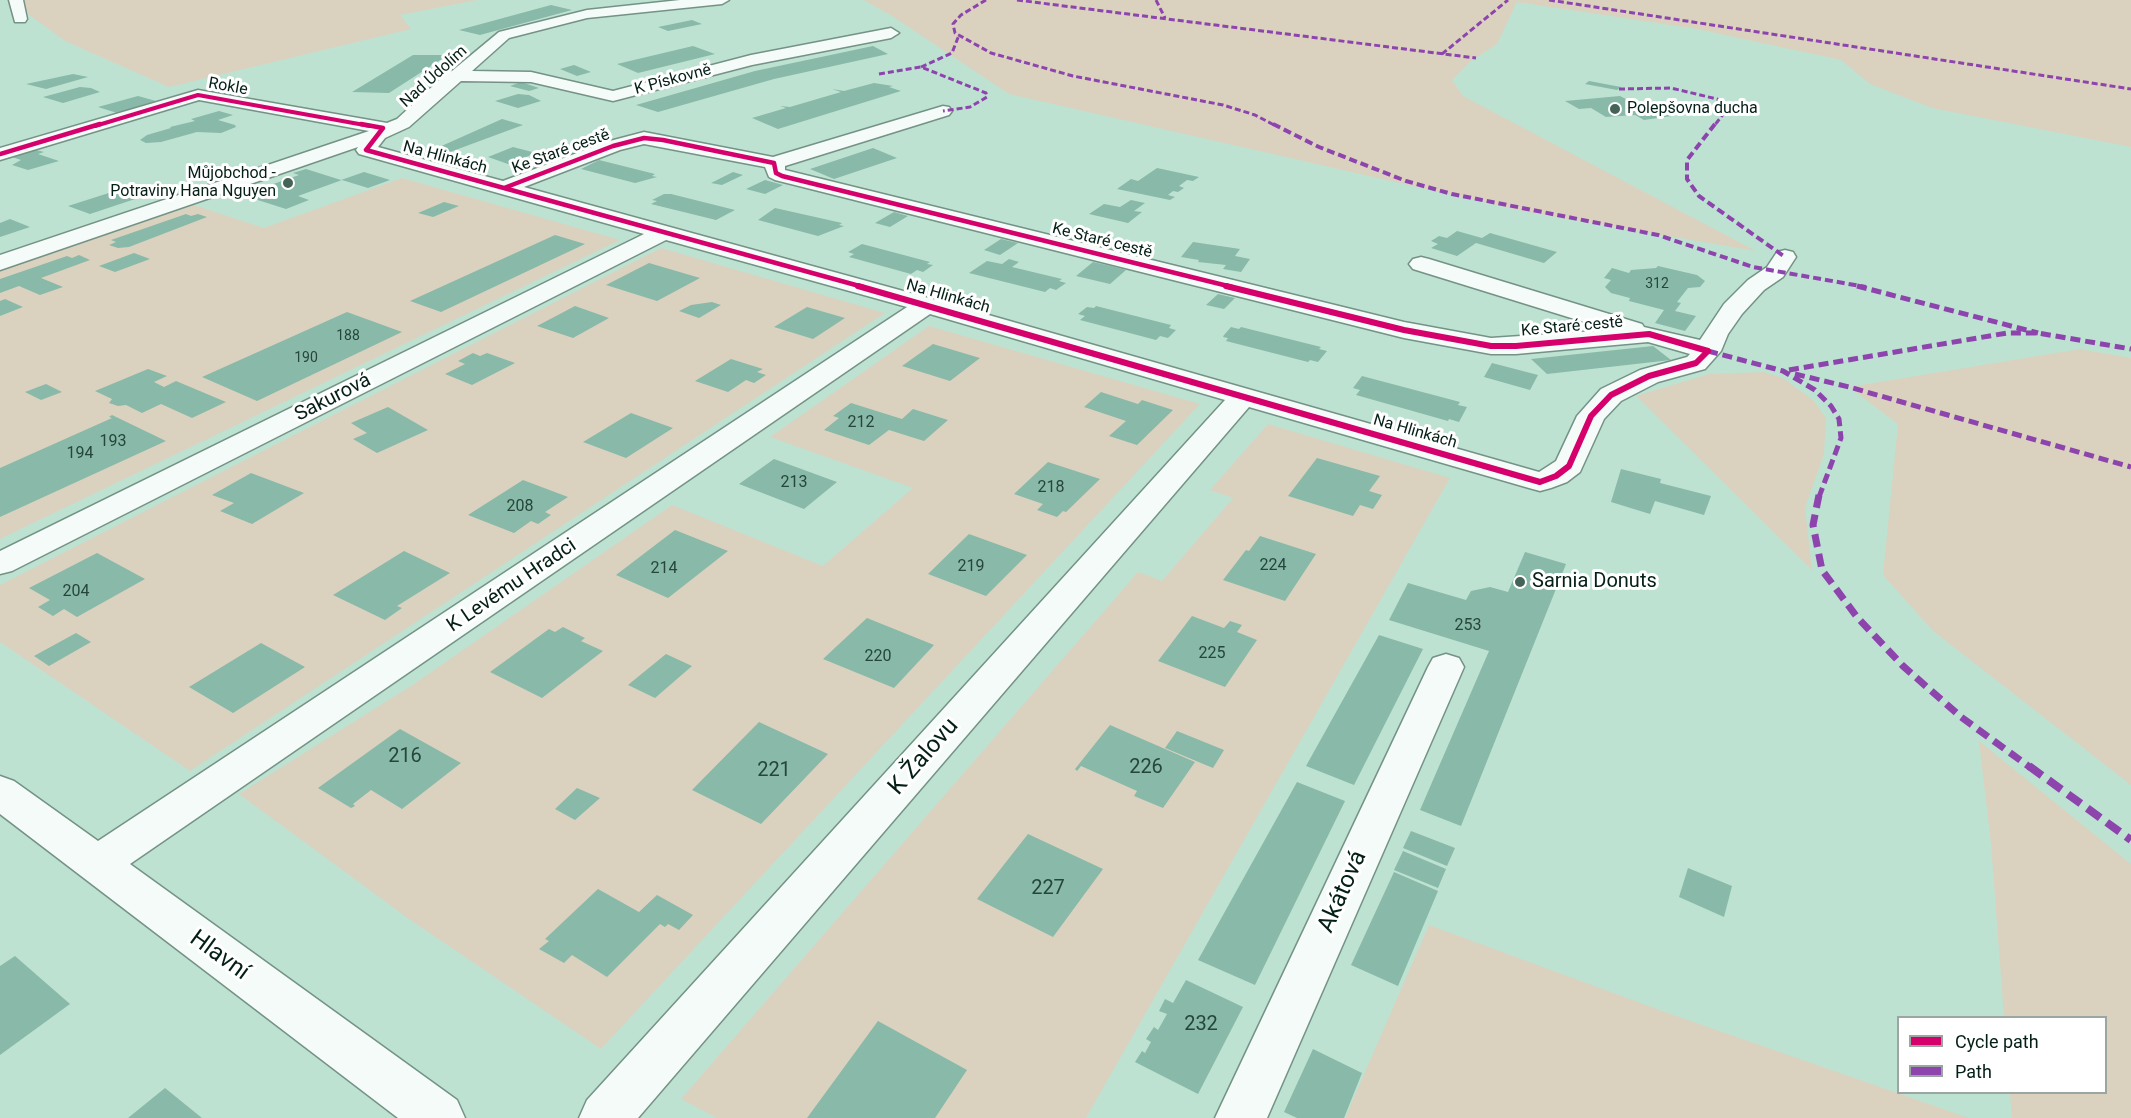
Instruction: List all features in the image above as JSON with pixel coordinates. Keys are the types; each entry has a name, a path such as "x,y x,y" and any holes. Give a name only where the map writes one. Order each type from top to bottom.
{"street":[{"path":"16,0 20,20"},
{"name":"Nad Údolím","path":"0,263 378,134 403,123 494,41 504,35 587,14 722,0"},
{"name":"K Pískovně","path":"454,76 531,77 590,93 617,111 751,60 891,33"},
{"name":"Rokle","path":"30,145 198,95 383,128 378,134"},
{"path":"617,111 644,138"},
{"path":"774,163 943,111"},
{"name":"Na Hlinkách","path":"378,134 366,150 927,305 1540,482 1556,476 1569,466 1591,416 1611,395 1649,376 1696,363 1708,351"},
{"name":"Ke Staré cestě","path":"504,188 599,150 644,138 683,142 774,163 777,173 782,176 1404,330 1491,346 1516,346 1649,334 1708,351"},
{"path":"0,142 30,145"},
{"path":"0,154 30,145"},
{"name":"Sakurová","path":"0,564 665,232"},
{"path":"1708,351 1715,334 1733,309 1756,285 1775,272 1785,257"},
{"path":"1421,264 1649,334"},
{"name":"K Levému Hradci","path":"96,865 927,305"},
{"name":"K Žalovu","path":"605,1118 1244,396"},
{"name":"Akátová","path":"1241,1118 1446,667"},
{"name":"Hlavní","path":"0,792 439,1118"}],"shaded area":[{"path":"23,0 477,0 400,15 411,29 169,87 65,41 24,11"},
{"path":"864,0 2131,0 2131,147 1932,108 1870,84 1841,60 1697,29 1517,2 1497,44 1471,61 1452,80 1463,96 1756,251 1527,212 1009,94 892,16"},
{"path":"402,178 620,240 0,539 0,271 194,205 264,228"},
{"path":"661,248 885,313 190,771 0,642 0,585"},
{"path":"929,326 1200,404 601,1049 409,919 239,794 414,684 672,505 823,566 913,488 770,437"},
{"path":"2080,349 2131,358 2131,785 1933,631 1883,575 1898,424 1849,387"},
{"path":"1763,372 1783,378 1813,400 1826,418 1824,454 1805,508 1812,570 1636,396 1709,374"},
{"path":"1268,424 1450,478 1086,1118 717,1118 681,1099 1138,572 1162,581 1233,498 1210,490"},
{"path":"1979,741 2131,864 2131,1118 2012,1118 2010,1094 2107,1094 2107,1016 2004,1016 1991,844"},
{"path":"1429,925 1665,1012 1969,1118 1345,1118"}],"building":[{"path":"551,5 572,10 480,35 459,30"},
{"path":"692,20 702,24 668,31 658,27"},
{"path":"693,46 715,54 638,73 617,64"},
{"path":"873,46 888,54 774,79 658,112 636,105 755,71"},
{"path":"413,55 448,55 389,93 352,92"},
{"path":"574,65 591,72 577,76 560,69"},
{"path":"73,74 88,77 46,89 26,84"},
{"path":"1589,81 1621,87 1617,90 1585,84"},
{"path":"521,82 539,88 529,91 510,86"},
{"path":"874,83 893,86 889,87 901,91 778,129 752,118 786,108 780,106 790,107 841,92 832,89 844,91"},
{"path":"80,87 100,92 63,103 43,97"},
{"path":"518,94 529,95 541,101 518,108 495,101"},
{"path":"138,96 156,101 117,113 98,107"},
{"path":"1620,96 1635,104 1647,103 1672,116 1644,120 1635,115 1606,117 1591,108 1579,109 1565,101"},
{"path":"219,111 233,115 218,120 236,127 221,133 197,132 161,142 146,143 140,140 147,135 195,121 191,119"},
{"path":"502,119 523,125 450,152 437,148"},
{"path":"513,147 536,153 508,164 488,157"},
{"path":"873,148 897,158 834,179 810,169"},
{"path":"36,150 44,152 38,154 59,161 28,170 12,165 21,160 12,157"},
{"path":"599,160 655,174 652,176 657,177 635,183 581,169"},
{"path":"1157,168 1199,177 1193,181 1187,180 1179,186 1184,188 1168,195 1175,197 1170,200 1117,189 1131,179 1138,181"},
{"path":"306,169 341,180 364,172 390,180 368,188 342,180 298,196 309,200 286,209 242,195 299,175 293,173"},
{"path":"733,172 743,175 722,185 711,183"},
{"path":"765,180 783,185 765,194 746,189"},
{"path":"137,184 159,191 90,214 68,206"},
{"path":"664,194 735,210 716,220 651,204 657,201 652,200"},
{"path":"1131,200 1145,203 1134,211 1142,212 1128,223 1089,214 1104,204 1120,207"},
{"path":"444,202 459,206 433,217 418,213"},
{"path":"775,208 842,223 839,225 844,226 818,236 758,220"},
{"path":"894,212 908,216 890,227 875,223"},
{"path":"186,214 207,217 129,247 118,248 109,245 116,242 111,240"},
{"path":"10,219 30,227 0,237 0,223"},
{"path":"1457,231 1482,238 1490,233 1557,252 1544,263 1476,243 1457,256 1431,248 1438,244 1431,241 1439,236 1447,238"},
{"path":"555,235 585,244 441,312 410,301"},
{"path":"1001,239 1018,243 1000,255 984,250"},
{"path":"1193,242 1240,249 1235,256 1250,259 1241,272 1223,269 1226,265 1198,262 1199,260 1181,257"},
{"path":"862,244 930,262 927,264 933,265 923,272 917,270 911,274 849,257 854,254 848,252"},
{"path":"134,253 150,259 115,272 99,266"},
{"path":"79,255 90,260 41,278 63,287 40,295 19,286 0,293 0,279 67,256 72,258"},
{"path":"1009,259 1019,262 1012,267 1062,279 1059,281 1066,283 1056,290 1050,288 1045,292 969,273 987,261 1002,264"},
{"path":"1093,262 1126,270 1110,284 1076,276"},
{"path":"649,263 700,278 657,301 606,285"},
{"path":"1658,266 1697,275 1705,281 1700,287 1688,288 1677,302 1681,303 1675,311 1696,316 1685,331 1655,323 1664,310 1629,301 1630,298 1611,293 1605,287 1611,280 1604,278 1612,268 1629,273 1631,270"},
{"path":"1218,294 1235,298 1224,309 1206,305"},
{"path":"5,299 23,307 0,316 0,301"},
{"path":"712,302 721,305 699,318 679,311 691,305"},
{"path":"575,306 609,318 573,338 537,326"},
{"path":"1096,306 1171,325 1169,328 1176,330 1168,338 1160,336 1156,340 1080,320 1085,316 1078,314 1087,307"},
{"path":"807,307 845,318 813,339 774,327"},
{"path":"347,312 402,332 257,401 202,377"},
{"path":"1231,327 1239,329 1241,327 1321,347 1319,349 1327,351 1318,362 1310,360 1308,362 1226,341 1228,338 1223,337"},
{"path":"933,344 980,358 950,381 902,366"},
{"path":"1653,346 1671,360 1547,374 1531,359"},
{"path":"473,353 480,356 487,353 515,363 472,385 445,374 465,364 458,361"},
{"path":"731,359 763,369 757,372 766,375 754,383 746,380 728,392 695,381"},
{"path":"1492,363 1538,375 1530,390 1484,377"},
{"path":"148,369 167,376 154,382 164,387 176,381 226,402 192,418 161,404 142,413 126,405 118,406 109,403 112,399 95,391"},
{"path":"1362,376 1460,402 1458,405 1467,407 1459,422 1449,419 1448,421 1356,395 1360,390 1353,388"},
{"path":"46,384 62,392 41,400 25,392"},
{"path":"1101,392 1138,404 1142,400 1173,410 1137,445 1109,436 1126,421 1084,407"},
{"path":"851,403 902,419 913,409 948,420 924,441 889,430 869,445 824,430 839,418 833,416"},
{"path":"388,407 428,430 377,453 353,439 367,433 351,423"},
{"path":"631,413 673,428 626,458 583,442"},
{"path":"112,415 166,441 0,517 0,468 112,418 109,417"},
{"path":"1317,458 1380,476 1369,491 1382,495 1373,509 1360,505 1353,516 1288,496"},
{"path":"774,459 837,482 804,509 739,484"},
{"path":"1048,462 1100,479 1066,512 1063,511 1057,517 1037,510 1043,504 1014,494"},
{"path":"1621,469 1661,479 1660,483 1711,496 1704,515 1655,501 1650,514 1611,502"},
{"path":"251,473 304,493 252,524 220,511 234,503 212,495"},
{"path":"523,480 568,497 545,512 551,515 538,524 531,521 514,533 468,515"},
{"path":"675,530 728,551 668,598 616,575"},
{"path":"969,534 1027,555 986,596 928,574"},
{"path":"1260,536 1316,554 1285,601 1223,580"},
{"path":"404,551 450,573 397,606 402,608 385,620 333,595"},
{"path":"1525,552 1566,564 1461,826 1420,810 1489,651 1389,620 1408,583 1466,600 1471,591 1490,587 1508,592"},
{"path":"97,553 145,579 77,617 64,609 53,616 38,607 50,600 29,588"},
{"path":"1192,616 1224,628 1230,621 1242,625 1237,632 1257,640 1225,687 1158,661"},
{"path":"867,618 934,645 894,688 823,659"},
{"path":"563,627 585,638 581,641 603,651 542,698 490,672 549,629 555,632"},
{"path":"76,633 91,642 49,666 34,656"},
{"path":"1379,635 1423,649 1354,785 1306,766"},
{"path":"261,643 305,667 233,713 189,687"},
{"path":"666,654 692,666 655,698 628,685"},
{"path":"759,722 828,754 761,824 692,790"},
{"path":"1110,725 1195,762 1163,808 1134,796 1137,791 1081,766 1077,771 1075,769"},
{"path":"400,729 461,763 402,809 371,790 351,808 318,788"},
{"path":"1177,731 1224,750 1213,768 1165,748"},
{"path":"1297,782 1345,801 1255,985 1198,960"},
{"path":"577,788 600,798 575,820 555,809"},
{"path":"1411,831 1455,848 1447,866 1403,848"},
{"path":"1028,834 1103,869 1053,937 977,899"},
{"path":"1403,851 1446,869 1438,888 1394,870"},
{"path":"1688,868 1732,886 1724,917 1679,897"},
{"path":"1394,872 1438,891 1398,986 1351,965"},
{"path":"598,889 639,912 657,895 693,915 679,930 668,924 665,927 660,924 607,977 572,955 564,963 539,949 549,941 545,939"},
{"path":"15,956 70,1004 0,1055 0,966"},
{"path":"1186,980 1243,1007 1198,1094 1135,1062 1142,1051 1145,1053 1151,1042 1146,1039 1154,1027 1158,1030 1167,1014 1159,1011 1165,999 1173,1003"},
{"path":"878,1021 967,1070 935,1118 807,1118"},
{"path":"1313,1049 1362,1073 1344,1118 1297,1118 1284,1112"},
{"path":"165,1088 202,1118 128,1118"}],"marked path":[{"path":"986,0 961,15 953,24 955,33 991,53 1014,61 1073,76 1223,105 1255,115 1319,147 1406,181 1452,194 1658,235 1753,267 1875,289 2038,333"},
{"path":"1017,0 1476,58"},
{"path":"1156,0 1165,18"},
{"path":"1442,54 1508,0"},
{"path":"1549,0 2131,89"},
{"path":"921,67 952,53 959,35"},
{"path":"879,74 921,67 986,93 987,97 970,107 943,111"},
{"path":"1619,89 1671,88 1717,99 1725,104 1725,112 1687,160 1687,179 1699,196 1785,257"},
{"path":"1789,370 2007,333 2038,333 2131,349"},
{"path":"1708,351 1783,371 1815,390 1831,406 1839,419 1841,438 1819,495 1813,525 1822,570 1857,617 1903,666 1961,717 2131,840"},
{"path":"1795,374 1849,387 2131,467"}],"cycle path":[{"path":"0,154 198,95 383,128 366,150 927,305 1540,482 1556,476 1569,466 1591,416 1611,395 1649,376 1696,363 1708,351 1649,334 1516,346 1491,346 1404,330 782,176 776,173 774,163 663,140 644,138 613,146 504,188"}],"place":[{"name":"Polepšovna ducha","path":"1615,109"},
{"name":"Můjobchod - Potraviny Hana Nguyen","path":"288,183"},
{"name":"Sarnia Donuts","path":"1520,582"}]}
